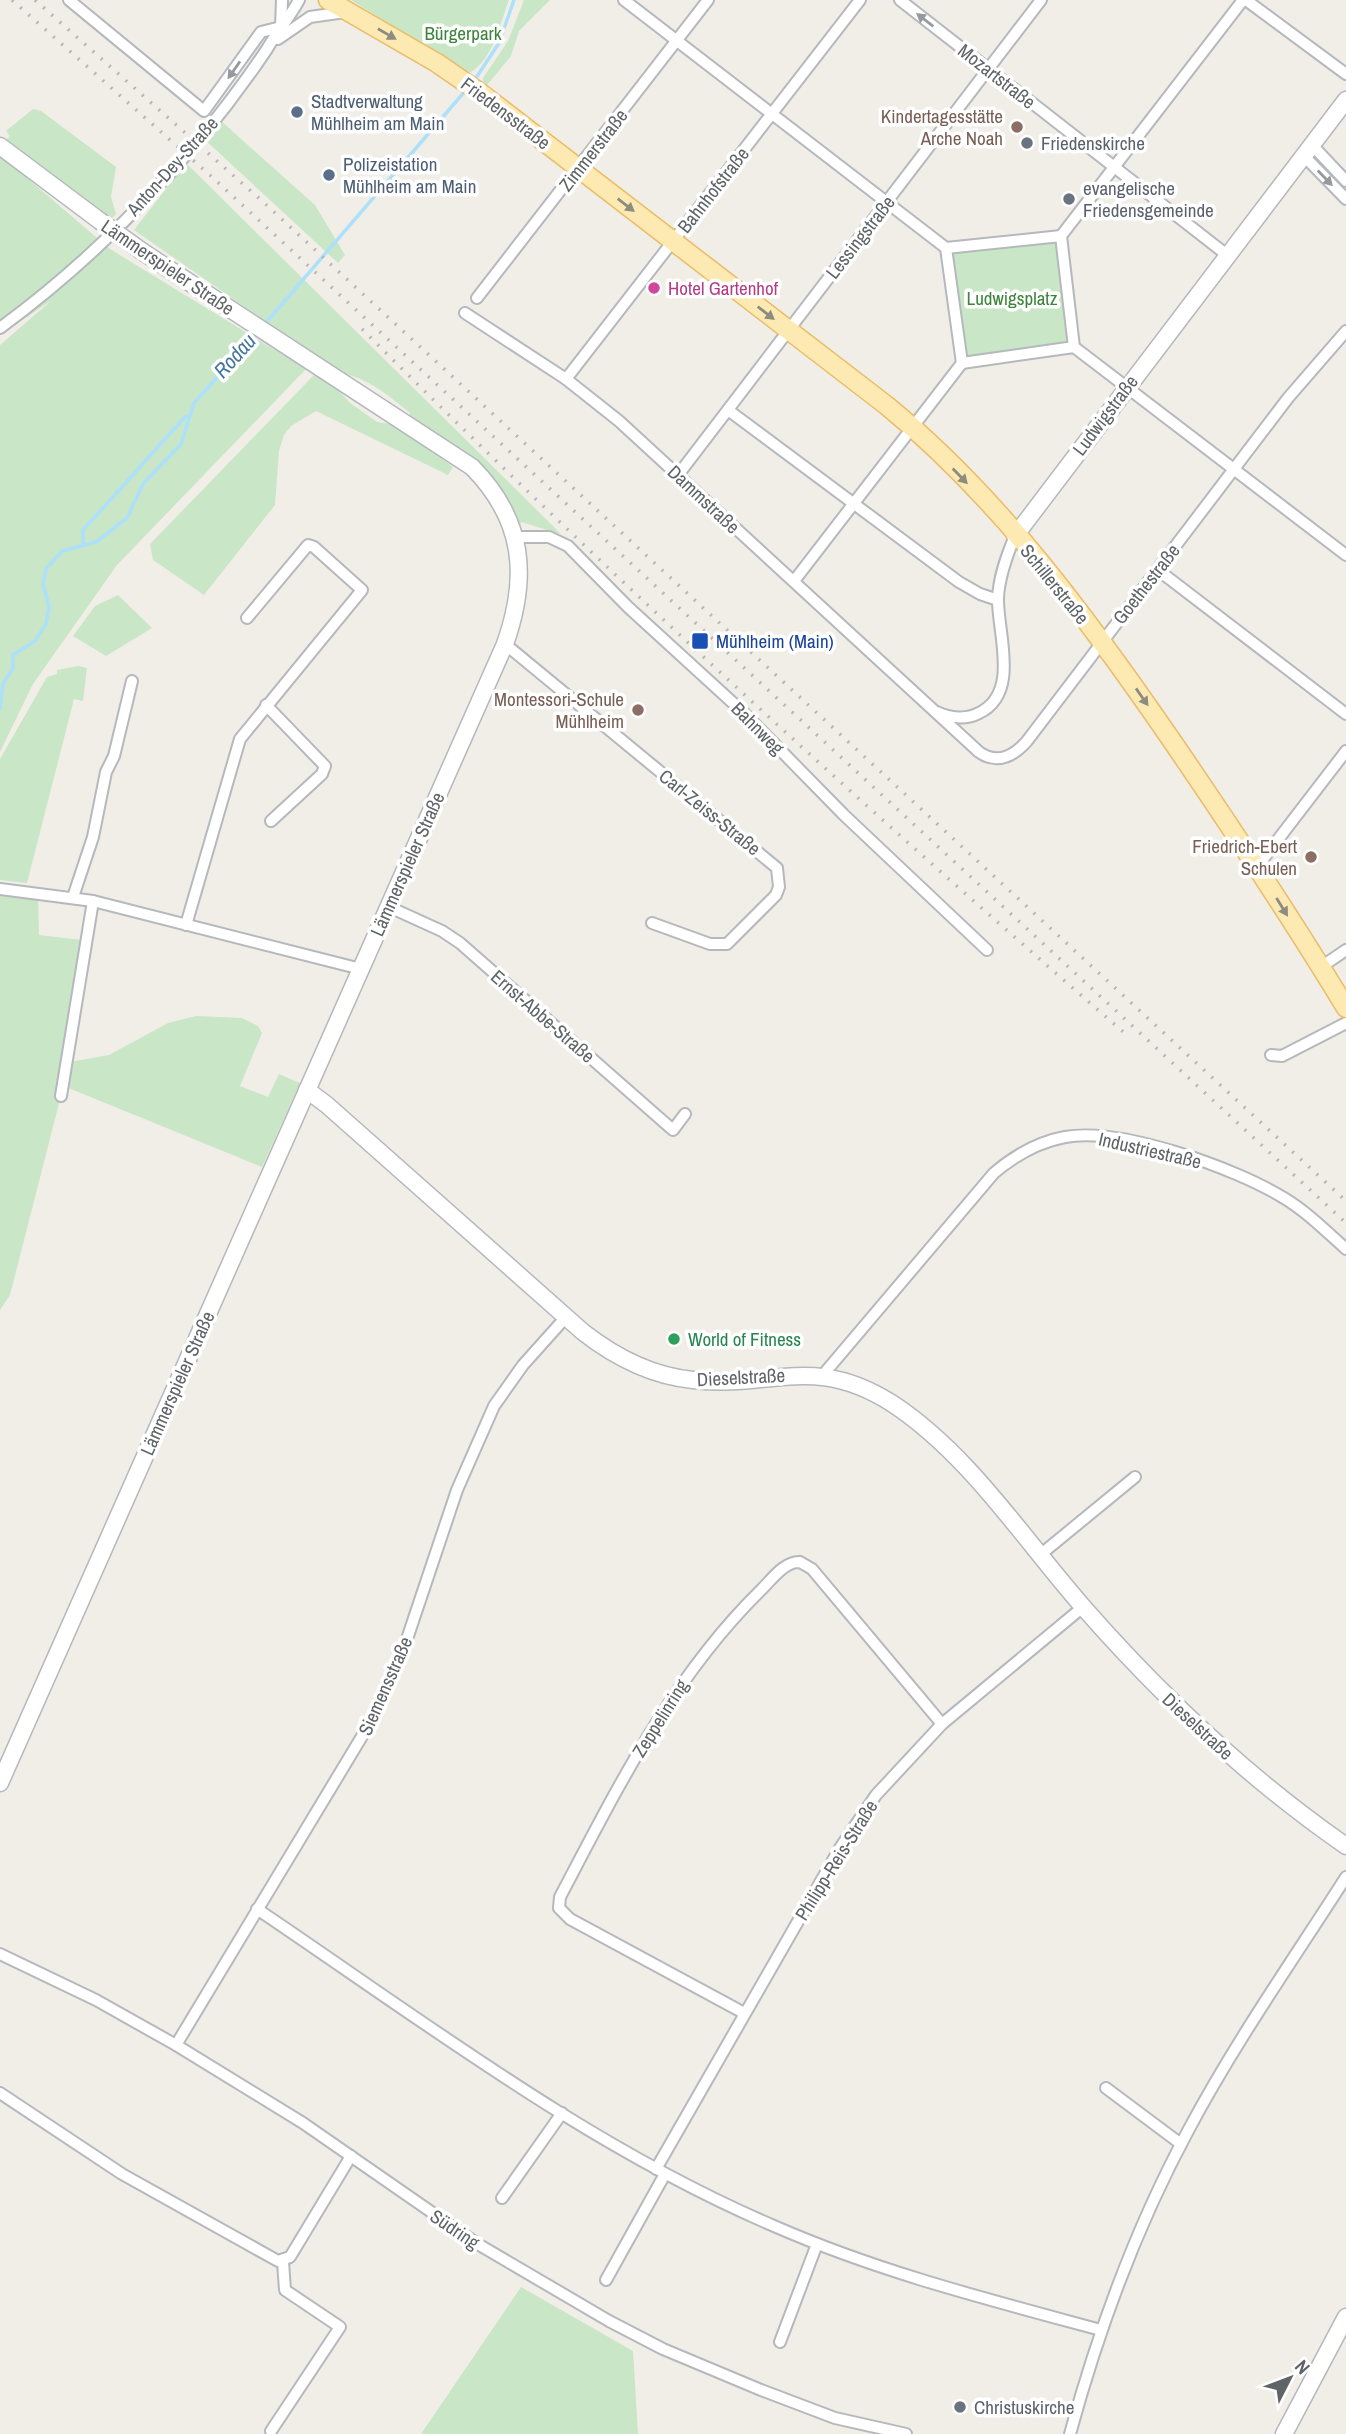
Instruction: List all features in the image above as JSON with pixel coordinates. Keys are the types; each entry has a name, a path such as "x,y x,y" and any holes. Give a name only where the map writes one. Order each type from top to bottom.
{"main road":[{"name":"Friedensstraße","path":"328,0 471,86 673,241"},
{"name":"Ludwigstraße","path":"1015,536 1346,100"},
{"name":"Lämmerspieler Straße","path":"0,146 143,252 465,462 496,496 515,537 519,566 518,596 505,644 0,1783"},
{"name":"Schillerstraße","path":"673,241 912,428 1015,536 1102,642 1257,867 1346,1009"},
{"name":"Dieselstraße","path":"307,1090 566,1317 618,1356 677,1378 724,1381 791,1374 822,1376 860,1387 890,1402 916,1421 981,1485 1083,1607 1158,1689 1220,1747 1346,1846"},
{"path":"1285,2430 1346,2317"}],"street":[{"path":"69,0 203,113 261,32 281,27 282,0"},
{"name":"Anton-Dey-Straße","path":"0,328 71,272 138,205 230,101 299,0"},
{"path":"624,0 946,248 1061,236"},
{"name":"Zimmerstraße","path":"477,298 708,0"},
{"name":"Bahnhofstraße","path":"566,379 860,0"},
{"name":"Mozartstraße","path":"900,0 1227,255"},
{"name":"Lessingstraße","path":"678,475 1041,0"},
{"path":"1074,347 1061,236 1244,0 1346,74"},
{"name":"Anton-Dey-Straße","path":"268,47 310,17 330,12 350,13"},
{"path":"1308,151 1346,181"},
{"path":"1308,151 1346,200"},
{"path":"946,248 962,363"},
{"name":"Dammstraße","path":"465,313 566,379 678,475 926,705"},
{"name":"Goethestraße","path":"926,705 984,756 1009,756 1027,741 1304,378 1346,331"},
{"path":"794,581 962,363 1074,347 1344,550"},
{"path":"729,410 966,587 998,600"},
{"name":"Ludwigstraße","path":"926,705 940,714 965,717 985,710 995,698 1004,661 998,600 1002,572 1015,536"},
{"name":"Bahnweg","path":"515,537 549,537 568,545 628,607 744,713 836,807 987,950"},
{"path":"186,925 236,749 245,730 362,590 314,547 308,545 247,618"},
{"path":"1158,570 1346,714"},
{"name":"Carl-Zeiss-Straße","path":"505,644 777,868 779,887 776,895 727,944 709,944 652,923"},
{"path":"73,897 93,837 106,772 114,756 132,681"},
{"path":"266,705 325,766 323,774 271,821"},
{"path":"1257,867 1346,751"},
{"path":"0,889 93,901 361,969"},
{"path":"61,1096 93,901"},
{"name":"Ernst-Abbe-Straße","path":"387,906 450,936 673,1129 685,1114"},
{"path":"1321,967 1346,950"},
{"path":"1271,1055 1282,1056 1346,1023"},
{"name":"Industriestraße","path":"822,1376 994,1173 1023,1153 1056,1140 1080,1136 1106,1137 1209,1163 1284,1198 1346,1249"},
{"name":"Siemensstraße","path":"176,2045 353,1755 378,1706 406,1642 457,1490 494,1406 513,1376 566,1317"},
{"path":"1040,1555 1135,1477"},
{"name":"Zeppelinring","path":"744,2013 570,1919 559,1908 560,1897 626,1774 672,1696 726,1627 785,1567 800,1562 812,1569 942,1724"},
{"name":"Philipp-Reis-Straße","path":"606,2280 744,2013 858,1820 908,1757 942,1724 1083,1607"},
{"path":"1070,2434 1101,2330 1146,2218 1181,2144 1233,2052 1346,1877"},
{"path":"257,1909 562,2113 660,2172 817,2244 911,2278 1101,2330"},
{"name":"Südring","path":"0,1954 29,1971"},
{"name":"Südring","path":"0,1962 29,1971 96,2000 176,2045 351,2156 484,2249 642,2339 727,2377 835,2418 906,2434"},
{"path":"1106,2088 1181,2144"},
{"path":"0,2093 122,2174 284,2262"},
{"path":"502,2198 562,2113"},
{"path":"284,2262 290,2257 351,2156"},
{"path":"780,2342 817,2244"},
{"path":"271,2431 340,2327 285,2290 284,2262"}],"green space":[{"name":"Bürgerpark","path":"351,0 509,0 490,51 469,73"},
{"path":"524,0 550,0 519,31 511,56 487,85 483,78 508,41"},
{"path":"33,109 41,111 116,167 111,197 116,214 111,219 81,200 5,141 10,136 6,131"},
{"path":"220,120 315,205 345,255 338,263 204,139"},
{"path":"0,155 110,249 306,369 117,565 33,684 0,752 0,345 52,300 0,335"},
{"path":"186,163 561,534 521,522 520,528 498,484 476,461 409,417 410,413 377,388 340,373 134,230"},
{"name":"Ludwigsplatz","path":"1058,240 1070,343 967,357 952,253"},
{"path":"314,375 333,384 350,403 377,422 397,425 453,467 448,475 316,411 291,426 284,435 279,451 275,505 204,595 153,560 150,544"},
{"path":"118,595 152,628 106,656 73,636 95,606"},
{"path":"78,666 87,668 83,701 74,699 27,883 0,880 0,759 47,677 57,674 57,670"},
{"path":"38,892 39,935 90,941 70,1062 109,1055 168,1023 196,1016 242,1018 258,1026 262,1033 240,1086 268,1097 279,1074 300,1083 262,1167 66,1087 67,1072 10,1295 0,1310 0,895"},
{"path":"521,2287 633,2351 638,2434 421,2434"}],"waterway":[{"name":"Rodau","path":"474,81 499,43 514,0"},
{"name":"Rodau","path":"264,325 466,90"},
{"name":"Rodau","path":"0,709 3,684 13,668 13,655 35,641 46,624 49,606 43,584 46,569 62,551 96,542 127,518 143,484 181,444 194,403 257,333"},
{"path":"83,545 83,530 186,416"}],"railway":[{"path":"12,0 212,177 1346,1223"},
{"path":"35,0 261,200 1346,1201"},
{"path":"362,329 455,421 739,690 1128,1036"}],"place":[{"name":"Stadtverwaltung Mühlheim am Main","path":"297,112"},
{"name":"Kindertagesstätte Arche Noah","path":"1017,127"},
{"name":"Friedenskirche","path":"1027,143"},
{"name":"Polizeistation Mühlheim am Main","path":"329,175"},
{"name":"evangelische Friedensgemeinde","path":"1069,199"},
{"name":"Hotel Gartenhof","path":"654,288"},
{"name":"Mühlheim (Main)","path":"700,641"},
{"name":"Montessori-Schule Mühlheim","path":"638,710"},
{"name":"Friedrich-Ebert Schulen","path":"1311,857"},
{"name":"World of Fitness","path":"674,1339"},
{"name":"Christuskirche","path":"960,2407"}]}
